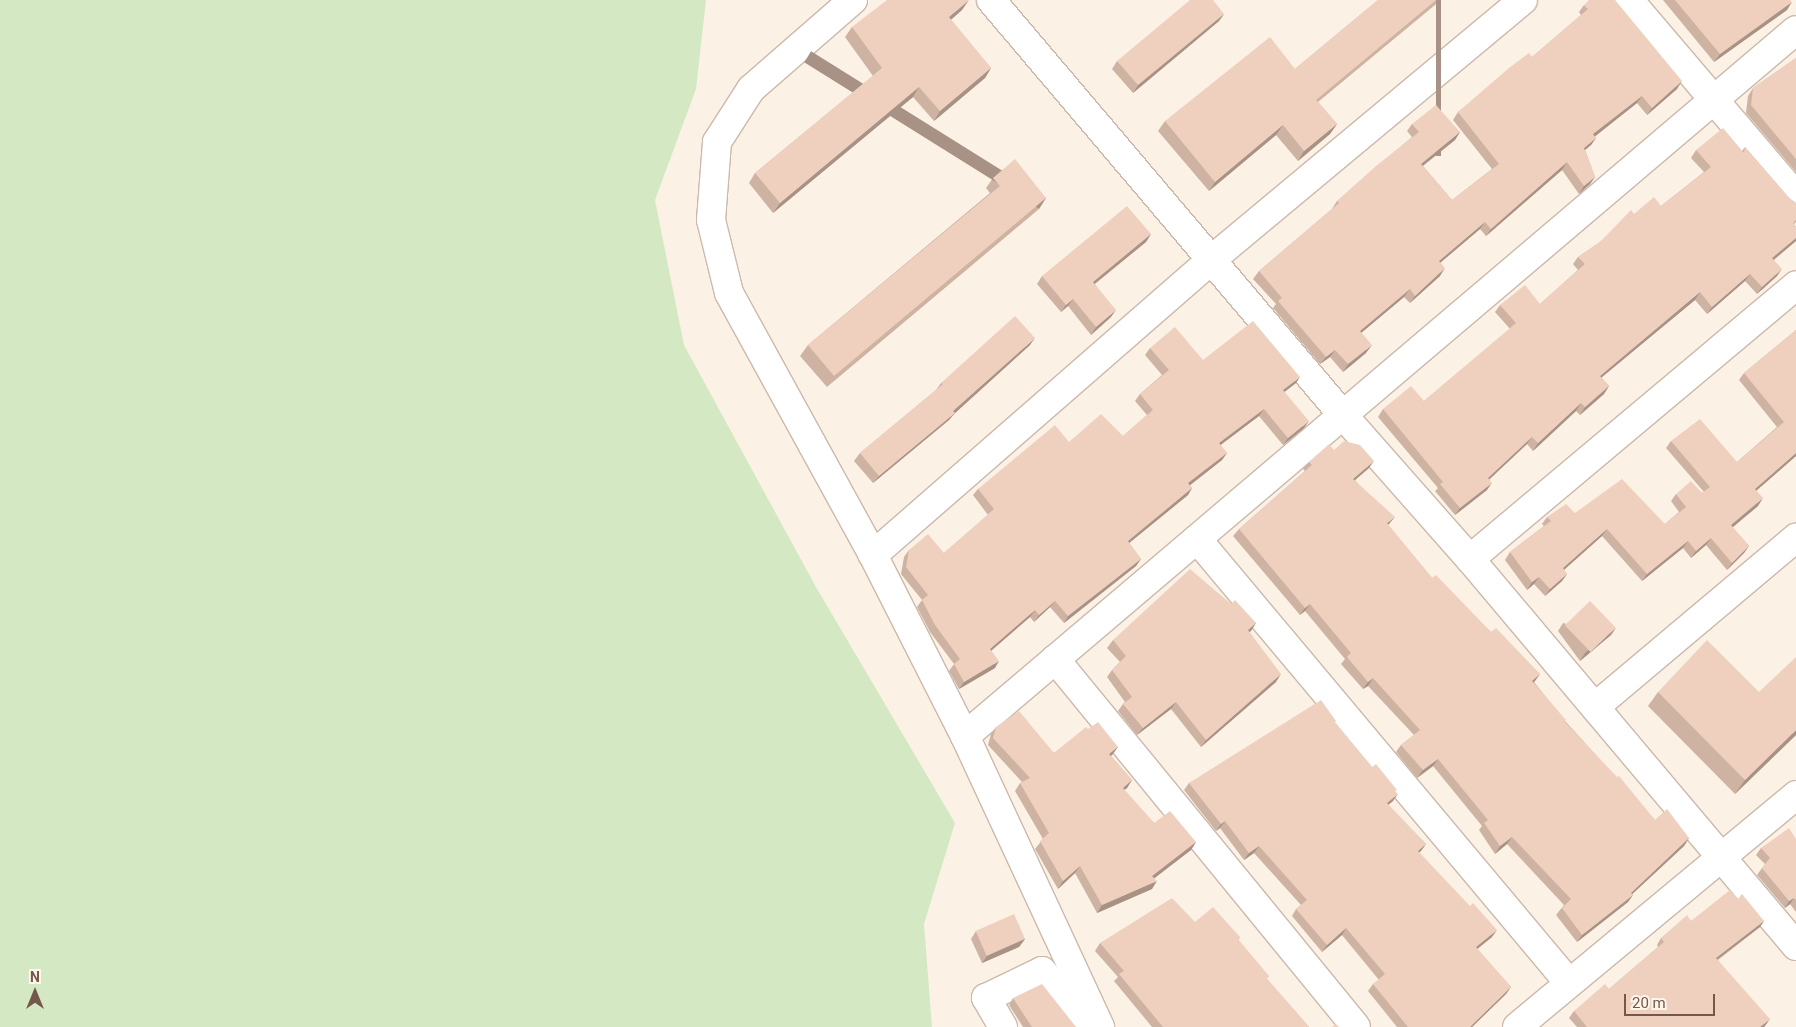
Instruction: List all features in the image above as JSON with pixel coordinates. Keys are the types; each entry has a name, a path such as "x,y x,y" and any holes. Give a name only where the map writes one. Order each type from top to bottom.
{"street":[{"path":"853,0 751,89 717,142 711,220 729,294 873,556 965,736 1100,1027"},
{"path":"991,0 1342,414 1470,559 1796,946"},
{"path":"873,556 1211,260 1523,0"},
{"path":"1629,0 1712,100 1796,196"},
{"path":"965,736 1796,30"},
{"path":"1470,559 1796,285"},
{"path":"1595,707 1796,538"},
{"path":"1197,539 1570,983"},
{"path":"1055,659 1356,1027"},
{"path":"1517,1027 1796,795"},
{"path":"1003,1027 986,998 1042,971 1086,1027"}],"green space":[{"path":"0,0 706,0 696,89 655,200 684,345 816,587 955,823 924,924 932,1027 0,1027"}],"building":[{"path":"887,0 969,0 949,17 991,68 940,111 919,87 780,203 755,173 882,68 852,27"},
{"path":"1190,0 1213,0 1224,14 1138,85 1117,61"},
{"path":"1378,0 1436,0 1316,100 1337,124 1304,151 1283,125 1215,182 1165,121 1270,37 1295,69"},
{"path":"1589,0 1615,0 1682,81 1652,108 1642,96 1593,134 1596,138 1584,148 1595,177 1584,186 1567,162 1491,229 1485,222 1439,261 1445,268 1415,296 1410,289 1360,331 1372,345 1348,364 1335,350 1326,357 1278,301 1282,298 1259,271 1339,203 1337,201 1376,166 1419,132 1412,124 1436,105 1460,132 1421,164 1452,200 1499,164 1458,112 1529,53 1532,57 1588,9 1584,5"},
{"path":"1675,0 1790,0 1792,2 1720,54"},
{"path":"1796,58 1796,159 1751,105 1753,88"},
{"path":"1723,128 1744,153 1745,147 1790,199 1796,203 1796,220 1793,223 1796,227 1796,238 1772,258 1782,269 1762,287 1750,274 1712,307 1700,292 1600,376 1609,386 1585,407 1581,403 1538,443 1532,437 1488,478 1492,483 1460,508 1440,484 1443,482 1383,409 1411,386 1424,401 1516,323 1500,305 1525,285 1540,304 1585,264 1578,257 1600,242 1631,210 1634,214 1654,197 1661,206 1711,167 1696,150"},
{"path":"1015,159 1046,198 834,376 808,345 1000,186 993,178"},
{"path":"1127,206 1151,234 1093,282 1116,310 1096,327 1073,299 1066,305 1042,276"},
{"path":"1015,316 1035,338 953,411 955,413 879,476 860,453 943,384 941,383"},
{"path":"1253,321 1300,377 1283,390 1309,421 1288,438 1264,409 1219,443 1227,453 1188,483 1192,488 1128,541 1141,559 1068,616 1055,601 1039,615 1035,610 990,649 999,661 964,682 954,664 960,659 935,625 922,600 928,595 906,567 909,550 928,534 944,553 994,509 978,489 1055,425 1069,442 1101,414 1123,436 1153,410 1140,394 1169,370 1150,348 1175,327 1203,360"},
{"path":"1796,330 1796,453 1755,489 1763,498 1731,525 1749,546 1732,563 1711,538 1696,551 1688,541 1647,574 1607,529 1563,568 1567,574 1550,589 1539,577 1532,582 1510,552 1551,521 1547,517 1566,504 1575,513 1622,479 1665,524 1686,507 1676,494 1691,481 1702,493 1710,487 1671,441 1700,419 1737,462 1784,422 1744,373"},
{"path":"1344,441 1360,445 1374,461 1353,479 1395,517 1387,523 1432,578 1436,575 1491,632 1496,628 1540,674 1532,681 1566,720 1564,721 1617,777 1619,776 1655,820 1667,809 1689,838 1631,893 1633,895 1582,935 1562,908 1571,899 1512,837 1500,846 1484,823 1488,820 1438,759 1423,770 1401,745 1420,730 1373,678 1368,682 1347,657 1351,653 1310,604 1305,608 1239,529 1312,465 1309,462 1329,444 1334,450"},
{"path":"1190,569 1231,604 1235,600 1256,623 1248,630 1281,674 1206,740 1176,702 1143,728 1123,704 1132,697 1112,670 1126,656 1113,640"},
{"path":"1590,601 1616,628 1591,652 1565,625"},
{"path":"1707,640 1759,692 1796,657 1796,730 1745,780 1658,692"},
{"path":"1321,700 1335,722 1372,767 1376,764 1397,790 1395,791 1398,794 1387,803 1426,844 1418,851 1470,906 1473,903 1497,930 1476,947 1511,987 1470,1027 1408,1027 1373,984 1385,974 1346,928 1327,945 1296,909 1307,900 1259,846 1249,853 1225,821 1221,824 1189,783"},
{"path":"1019,711 1054,753 1086,727 1088,729 1098,722 1118,747 1109,754 1132,780 1123,788 1154,823 1170,811 1196,842 1152,876 1157,881 1102,905 1080,866 1063,881 1040,841 1049,833 1020,783 1030,778 993,738 996,727"},
{"path":"1789,828 1796,839 1796,900 1794,898 1789,901 1762,868 1770,858 1761,848"},
{"path":"1730,890 1738,899 1742,894 1764,921 1716,958 1770,1019 1760,1027 1587,1027 1574,1011 1605,984 1609,989 1664,942 1661,938 1687,915 1691,921"},
{"path":"1172,898 1195,922 1213,907 1240,937 1238,939 1269,976 1267,979 1309,1027 1163,1027 1119,974 1124,971 1100,943"},
{"path":"1014,914 1025,939 987,956 976,931"},
{"path":"1042,984 1076,1027 1032,1027 1013,998"}]}
